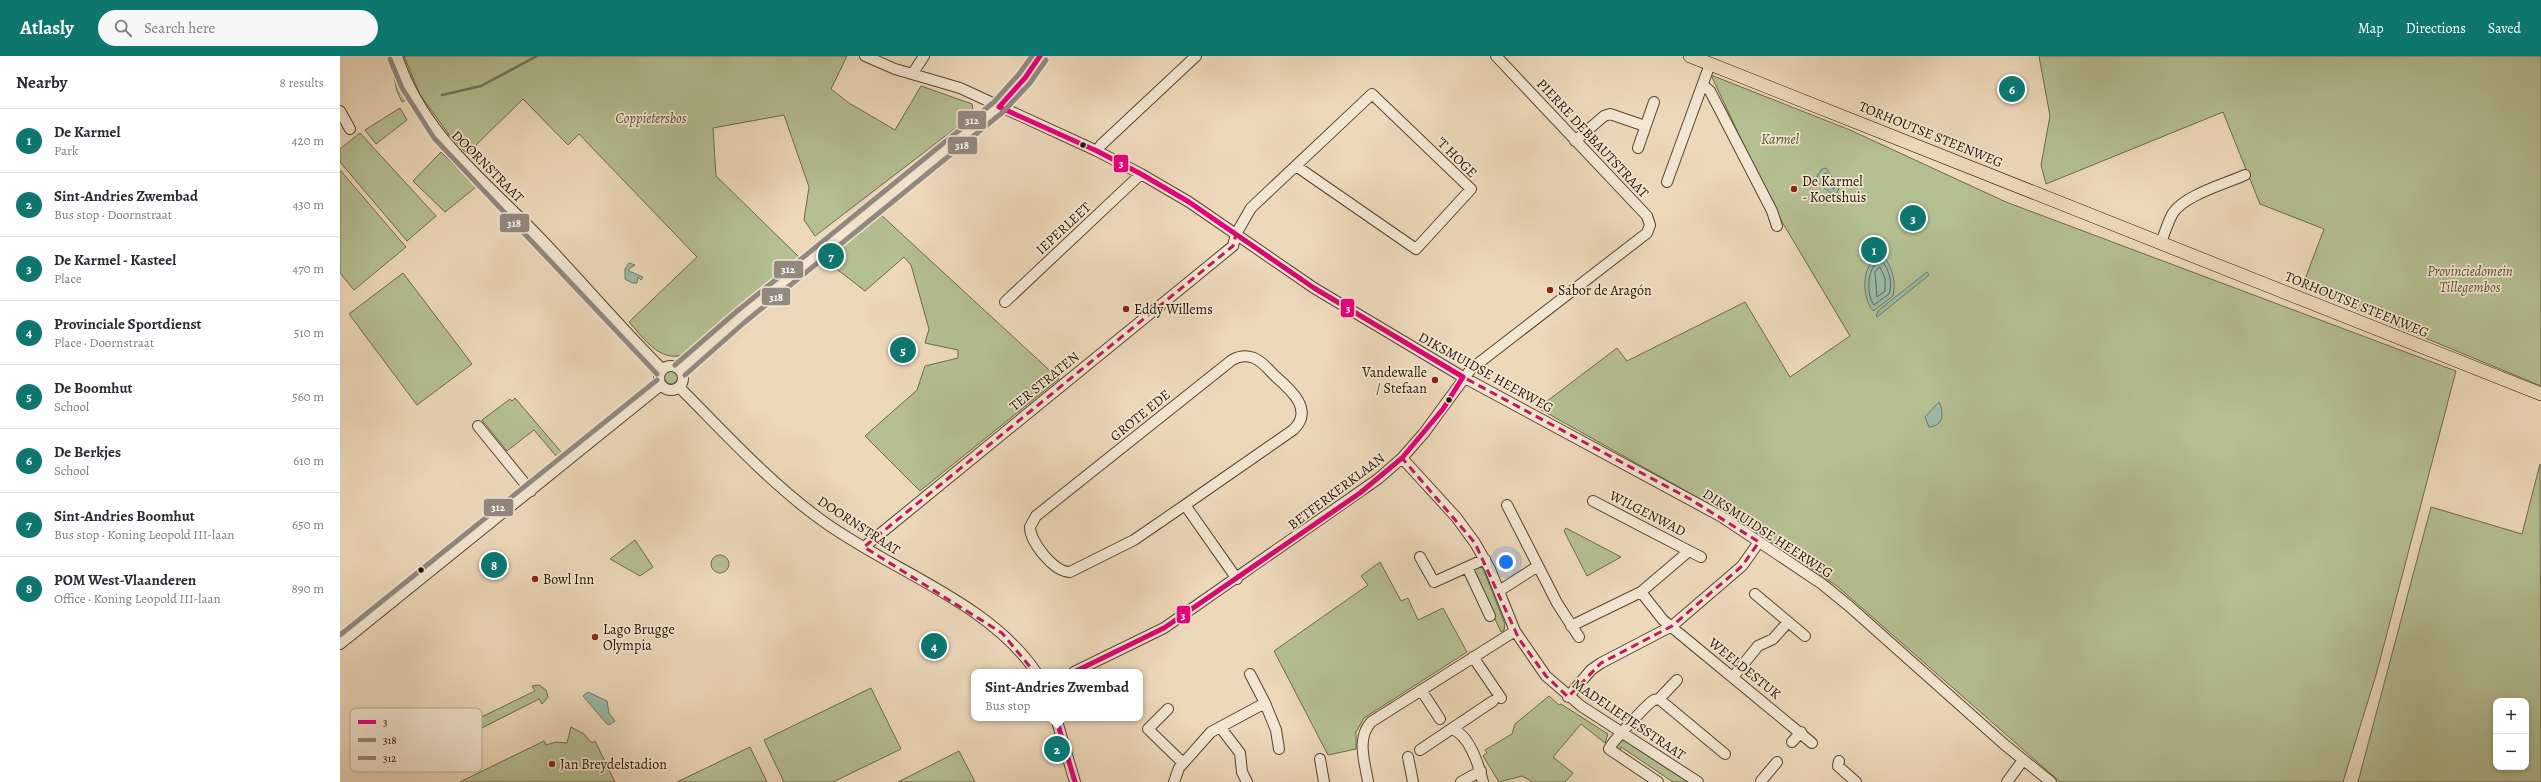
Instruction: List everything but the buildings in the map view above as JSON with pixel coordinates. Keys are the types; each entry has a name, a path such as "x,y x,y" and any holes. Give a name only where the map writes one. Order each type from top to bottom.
{"main road":[{"name":"TORHOUTSE STEENWEG","path":"1690,56 2541,394"}],"street":[{"name":"DOORNSTRAAT","path":"397,56 417,104 442,139 539,238 662,369"},
{"name":"DIKSMUIDSE HEERWEG","path":"865,56 886,66 960,88 998,107 1098,151 1141,174 1236,234 1314,288 1463,377 1690,499 1759,542 1849,606 2023,760 2050,782"},
{"path":"913,73 924,56"},
{"path":"680,370 740,317 998,107 1025,78 1040,56"},
{"path":"1098,151 1101,145 1196,56"},
{"name":"PIERRE DEBBAUTSTRAAT","path":"1496,56 1644,213 1650,225"},
{"path":"1668,182 1710,64"},
{"path":"1702,85 1710,90 1772,211 1777,226"},
{"name":"'T HOGE","path":"1236,234 1251,208 1372,94 1471,189 1416,249 1296,166"},
{"path":"1638,148 1654,102"},
{"path":"340,111 350,129"},
{"path":"1575,141 1604,116 1610,114 1645,126"},
{"name":"IEPERLEET","path":"1004,302 1141,174"},
{"path":"2161,242 2173,213 2178,207 2191,198 2245,175"},
{"name":"BETFERKERKLAAN","path":"1080,669 1152,635 1237,579 1360,493 1402,458 1433,422 1463,377 1645,236 1650,225"},
{"name":"TER STRATEN","path":"864,547 1234,246 1236,234"},
{"name":"GROTE EDE","path":"1244,356 1255,358 1297,396 1301,410 1298,422 1293,430 1185,505 1134,540 1072,572 1062,571 1055,568 1031,533 1031,524 1036,516 1232,360 1244,356"},
{"path":"671,366 680,370 683,379 679,387 669,390 661,385 659,377 662,369 671,366"},
{"path":"340,644 661,385"},
{"name":"DOORNSTRAAT","path":"679,387 795,499 821,520 977,615 1002,634 1033,669"},
{"path":"478,426 530,491"},
{"name":"MADELIEFJESSTRAAT","path":"1402,458 1459,521 1485,559 1515,631 1536,664 1568,697 1698,782"},
{"name":"WILGENWAD","path":"1593,501 1701,557"},
{"path":"1507,504 1538,566 1571,626 1579,637"},
{"path":"1185,505 1237,579"},
{"path":"1568,697 1591,670 1601,663 1672,626 1742,566 1759,542"},
{"name":"WILGENWAD","path":"1571,626 1641,592 1689,551"},
{"path":"1420,557 1434,582 1485,559"},
{"path":"1499,591 1538,566"},
{"path":"1467,567 1490,616"},
{"path":"1641,592 1663,620 1672,626"},
{"path":"1755,594 1805,636"},
{"path":"1733,676 1758,646 1773,639 1788,622"},
{"name":"WEELDESTUK","path":"1672,626 1801,732 1812,743"},
{"path":"1368,782 1362,744 1366,729 1373,720 1515,631"},
{"path":"1420,750 1497,700 1473,657"},
{"path":"1250,674 1266,703 1276,730 1279,749"},
{"path":"1658,782 1609,749 1620,732 1629,727 1650,702 1659,698 1677,680"},
{"path":"1422,690 1440,718"},
{"path":"1659,698 1722,747"},
{"path":"1174,782 1176,773 1203,739 1220,727 1266,703"},
{"path":"1168,709 1148,729 1183,763"},
{"path":"1057,721 1075,782"},
{"path":"1220,727 1238,750 1242,772 1247,782"},
{"path":"1451,729 1461,734 1477,760 1483,782"},
{"path":"1792,742 1801,732"},
{"path":"1408,757 1413,782"},
{"path":"1320,759 1324,782"},
{"path":"2008,782 2023,760"},
{"path":"1839,761 1838,766 1856,782"},
{"path":"1759,780 1777,762"},
{"path":"1461,782 1480,772"}],"highlighted area":[{"path":"1236,234 1314,288 1463,377 1690,499 1759,542 1742,566 1672,626 1601,663 1568,697 1546,676 1519,639 1475,543 1402,458 1360,493 1164,628 1045,685 1002,633 864,547 1233,246"}],"green space":[{"name":"Coppietersbos","path":"404,56 847,56 831,89 849,103 895,130 921,86 972,104 974,114 815,236 804,220 809,187 784,115 713,128 716,176 799,257 684,355 675,356 659,352 652,347 629,322 697,257 579,134 568,145 523,99 467,154 450,136 420,95"},
{"name":"Provinciedomein Tillegembos","path":"2039,56 2541,56 2541,386 2302,287 2324,229 2260,204 2223,112 2046,184 2041,165 2050,116"},
{"path":"395,64 409,98 402,102 397,91 391,65"},
{"name":"Karmel","path":"1711,75 1850,130 2006,202 2456,371 2376,675 2343,782 2060,782 1837,586 1743,523 1538,408 1617,348 1627,361 1745,302 1790,377 1850,336 1772,205"},
{"path":"400,108 407,120 376,144 365,130"},
{"path":"360,133 436,216 407,241 340,162 340,149"},
{"path":"441,152 476,187 445,212 413,181"},
{"path":"340,170 406,247 354,290 340,273"},
{"path":"880,214 1059,379 920,491 865,436 917,390 925,366 958,358 958,350 925,343 929,329 911,265 904,257 865,291 825,260"},
{"path":"403,273 472,364 417,405 349,314"},
{"path":"668,370 674,370 678,374 678,380 674,384 668,384 664,380 664,374"},
{"path":"515,398 562,453 557,457 534,430 507,451 482,420 510,399 512,401"},
{"path":"2540,464 2541,782 2358,782 2431,507 2522,534"},
{"path":"1566,528 1621,557 1587,576 1564,531"},
{"path":"635,540 653,567 640,576 610,559"},
{"path":"720,555 726,558 729,564 726,570 720,573 714,570 711,564 714,558"},
{"path":"1380,562 1401,601 1408,598 1418,620 1443,608 1467,652 1364,718 1356,732 1356,749 1328,755 1274,651 1368,585 1361,576"},
{"path":"1482,566 1505,624 1504,630 1501,632 1474,574 1474,569"},
{"path":"539,685 546,690 548,697 542,704 539,699 482,728 482,717 535,691 532,686"},
{"path":"871,688 901,749 833,782 784,782 764,740"},
{"path":"1549,696 1559,705 1561,704 1608,734 1605,743 1581,724 1553,757 1573,773 1565,782 1533,782 1522,776 1499,782 1483,756 1487,753 1485,750 1512,734 1515,724"},
{"name":"Jan Breydelstadion","path":"571,727 584,734 592,743 595,741 615,782 460,782 544,741 546,745 556,742 567,743"},
{"path":"1622,739 1687,782 1673,782 1621,747 1620,753 1615,748"},
{"path":"750,747 767,782 677,782"},
{"path":"959,751 975,782 898,782"}],"water":[{"path":"1826,168 1839,188 1837,193 1832,194 1817,182 1817,176 1822,169"},
{"path":"1877,258 1885,258 1888,263 1893,276 1894,291 1893,296 1873,311 1867,298 1865,283 1868,268"},
{"path":"629,263 635,265 629,269 629,271 643,277 641,280 638,277 637,283 632,283 625,279 625,269"},
{"path":"1927,272 1929,275 1877,317 1876,316 1879,310"},
{"path":"1939,402 1942,410 1942,418 1938,424 1929,427 1925,417"},
{"path":"588,692 607,701 609,713 615,721 609,725 607,724 583,696"}],"waterway":[{"path":"442,95 481,86 537,56"}],"transit line":[{"name":"312","path":"675,365 736,312 994,102 1019,74 1032,56"},
{"name":"3","path":"999,107 1025,78 1040,56"},
{"name":"318","path":"390,59 402,88 434,138 657,374"},
{"name":"318","path":"685,375 745,322 1003,112 1030,83 1046,60"},
{"name":"3","path":"999,107 1097,151 1141,174 1189,202 1314,288 1463,377"},
{"name":"3","path":"1080,669 1164,628 1360,493 1402,458 1443,409 1463,377"},
{"name":"312","path":"340,635 657,380"},
{"name":"3","path":"1057,721 1075,782"}],"place":[{"name":"De Berkjes","path":"2012,89"},
{"name":"De Karmel - Koetshuis","path":"1794,189"},
{"name":"De Karmel - Kasteel","path":"1913,218"},
{"name":"De Karmel","path":"1874,250"},
{"name":"Sint-Andries Boomhut","path":"831,256"},
{"name":"Sabor de Aragón","path":"1550,290"},
{"name":"Eddy Willems","path":"1126,309"},
{"name":"De Boomhut","path":"903,350"},
{"name":"Vandewalle / Stefaan","path":"1435,380"},
{"name":"POM West-Vlaanderen","path":"494,565"},
{"name":"Bowl Inn","path":"535,579"},
{"name":"Lago Brugge Olympia","path":"595,637"},
{"name":"Provinciale Sportdienst","path":"934,646"},
{"name":"Sint-Andries Zwembad","path":"1057,749"},
{"name":"Jan Breydelstadion","path":"552,764"}]}
